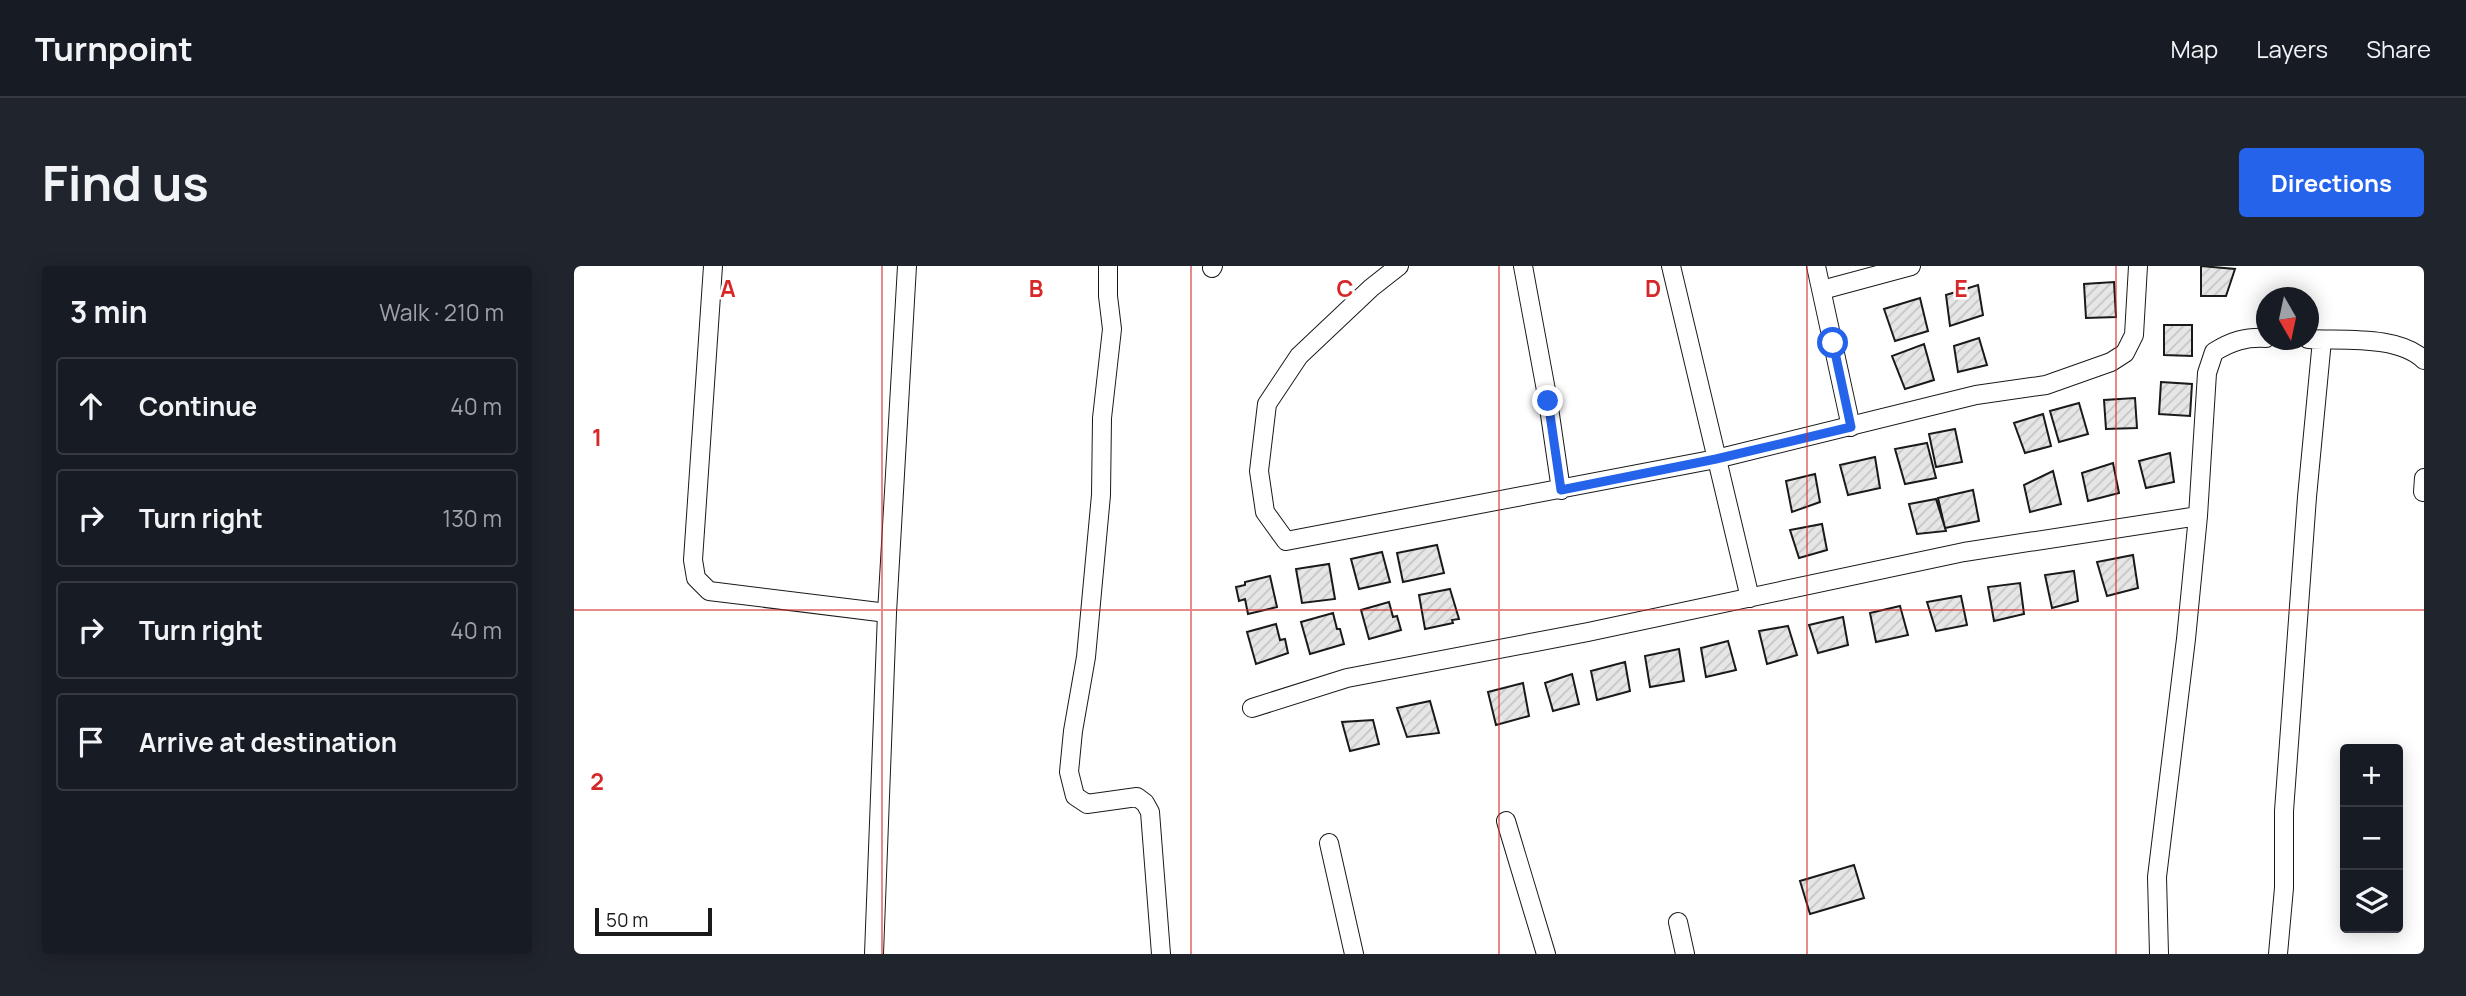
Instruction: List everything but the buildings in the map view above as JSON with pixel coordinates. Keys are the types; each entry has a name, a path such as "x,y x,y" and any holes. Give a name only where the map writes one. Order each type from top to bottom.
{"street":[{"path":"713,266 693,559 696,578 709,591 887,613"},
{"path":"874,954 887,613 907,266"},
{"path":"1108,266 1112,329 1102,418 1101,495 1086,657 1069,772 1075,796 1087,804 1137,797 1150,811 1161,954"},
{"path":"1399,266 1371,288 1299,356 1267,404 1259,471 1265,512 1286,541 1716,459 1976,395 2046,385 2111,362 2125,353 2134,335 2138,266"},
{"path":"1523,266 1561,490"},
{"path":"1671,266 1750,598"},
{"path":"1816,266 1851,427"},
{"path":"1822,290 1911,266"},
{"path":"2159,954 2157,877 2186,639 2198,516 2207,373 2214,352 2233,340 2256,337"},
{"path":"2319,340 2395,343 2418,354 2424,360"},
{"path":"2278,954 2284,888 2284,811 2307,497 2314,350"},
{"path":"1252,708 1347,678 1750,598 1964,552 2198,516"},
{"path":"1506,821 1546,954"},
{"path":"1329,842 1354,954"},
{"path":"1678,922 1685,954"}],"route":[{"path":"1548,401 1561,490 1716,459 1851,427 1833,343"}]}
